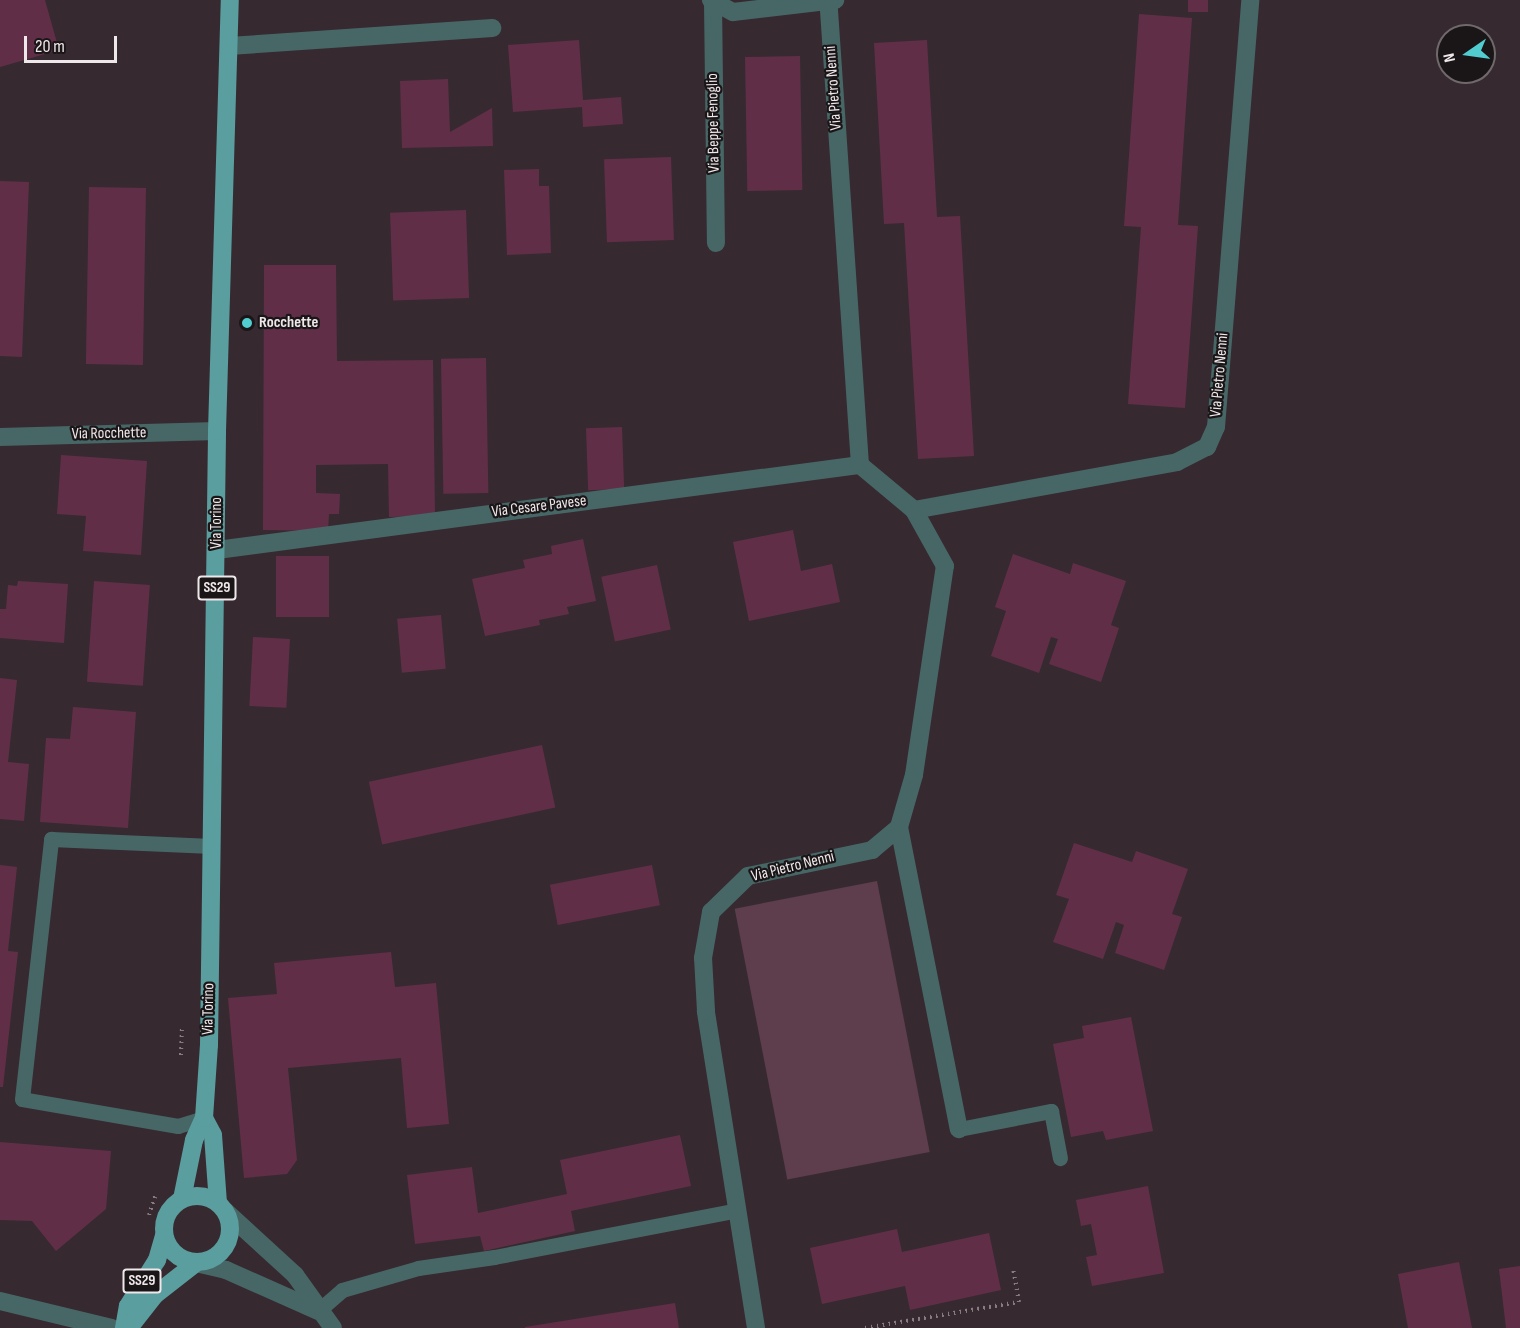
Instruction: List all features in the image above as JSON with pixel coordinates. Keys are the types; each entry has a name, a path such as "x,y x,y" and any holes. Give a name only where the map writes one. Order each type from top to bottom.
{"main road":[{"name":"Via Torino","path":"124,1328 128,1306 157,1260 169,1210 182,1199 194,1140 204,1118 212,846 217,431 230,0"},
{"name":"Via Torino","path":"129,1328 155,1295 196,1263 216,1257 229,1241 230,1221 222,1207 213,1135 204,1118"},
{"path":"182,1199 201,1196 222,1207"},
{"path":"164,1236 172,1252 196,1263"}],"street":[{"name":"Via Pietro Nenni","path":"831,0 860,465"},
{"name":"Via Beppe Fenoglio","path":"716,243 712,1 734,12 831,0"},
{"name":"Via Pietro Nenni","path":"914,510 1177,462 1207,447 1216,427 1250,0"},
{"path":"229,46 492,28"},
{"name":"Via Rocchette","path":"0,437 217,431"},
{"path":"860,465 914,510 945,566 914,775 899,827 959,1129"},
{"name":"Via Cesare Pavese","path":"217,550 860,465"},
{"name":"Via Pietro Nenni","path":"756,1328 706,1011 704,958 711,912 748,876 872,850 899,827"},
{"path":"222,1207 295,1275 318,1311 333,1328"},
{"path":"196,1263 226,1270 318,1311"},
{"path":"0,1301 112,1328"}],"lane":[{"path":"204,1118 178,1126 22,1099 51,838 212,846"},
{"path":"959,1129 1051,1111 1060,1158"},
{"path":"318,1311 342,1290 418,1268 494,1257 737,1210"}],"path":[{"path":"865,1328 1018,1302 1013,1269"}],"shaded area":[{"path":"877,881 930,1152 787,1180 735,909"}],"building":[{"path":"0,0 45,0 59,50 0,67"},
{"path":"1188,0 1208,0 1208,12 1188,12"},
{"path":"1139,14 1192,18 1178,225 1198,226 1185,408 1128,404 1141,227 1124,226"},
{"path":"579,40 583,100 621,97 623,124 583,127 582,107 513,112 508,45"},
{"path":"927,40 937,217 960,216 974,456 918,459 904,223 884,224 874,43"},
{"path":"800,56 802,190 747,191 745,57"},
{"path":"448,79 450,132 492,108 493,146 402,148 400,81"},
{"path":"671,157 674,240 607,242 604,159"},
{"path":"539,169 539,186 549,186 551,253 507,255 504,170"},
{"path":"0,181 29,182 22,357 0,356"},
{"path":"89,187 146,188 143,365 86,364"},
{"path":"466,210 469,298 393,301 390,213"},
{"path":"264,265 336,265 337,361 433,360 435,516 389,517 388,464 316,465 316,493 340,494 339,514 329,514 328,531 263,530"},
{"path":"486,358 488,493 443,494 441,359"},
{"path":"622,427 624,489 588,490 586,428"},
{"path":"61,455 147,461 141,555 83,551 86,516 57,514"},
{"path":"793,530 801,571 832,564 840,602 749,621 733,542"},
{"path":"583,539 596,601 567,607 569,614 539,620 540,625 485,636 472,579 525,568 523,560 552,554 551,546"},
{"path":"1013,554 1070,574 1073,563 1126,581 1111,625 1119,628 1101,682 1049,664 1058,639 1051,637 1039,673 991,656 1006,611 995,607"},
{"path":"276,556 329,556 329,617 276,617"},
{"path":"657,565 671,630 615,641 601,577"},
{"path":"18,581 68,584 64,643 0,638 0,609 6,609 8,585 17,586"},
{"path":"94,581 150,585 143,686 87,682"},
{"path":"441,615 446,669 402,673 397,619"},
{"path":"253,637 290,639 286,708 249,706"},
{"path":"0,678 17,680 8,762 29,764 24,821 0,819"},
{"path":"73,707 136,712 128,828 40,822 46,738 70,739"},
{"path":"542,745 555,808 382,844 369,782"},
{"path":"1074,843 1132,862 1136,851 1188,869 1172,914 1182,917 1164,970 1115,953 1124,925 1116,922 1103,959 1053,942 1069,899 1056,895"},
{"path":"0,865 17,867 8,951 18,952 3,1087 0,1087"},
{"path":"652,865 660,905 558,925 550,885"},
{"path":"391,952 395,987 436,983 449,1124 407,1128 401,1058 288,1068 297,1160 287,1174 244,1178 228,998 277,994 274,963"},
{"path":"1131,1017 1153,1131 1106,1140 1103,1131 1071,1137 1053,1044 1084,1038 1082,1026"},
{"path":"680,1135 691,1186 571,1211 575,1231 484,1251 480,1236 415,1244 407,1175 472,1167 478,1213 567,1194 560,1160"},
{"path":"0,1142 111,1151 106,1209 56,1251 32,1221 0,1220"},
{"path":"1148,1186 1164,1273 1092,1286 1086,1257 1097,1255 1091,1224 1081,1226 1076,1200"},
{"path":"897,1229 902,1252 989,1233 1001,1290 910,1310 905,1286 822,1304 810,1248"},
{"path":"1459,1262 1472,1328 1408,1328 1398,1274"},
{"path":"1520,1266 1520,1328 1506,1328 1499,1269"},
{"path":"675,1303 679,1328 525,1328 525,1327"}],"place":[{"name":"Rocchette","path":"247,323"}]}
